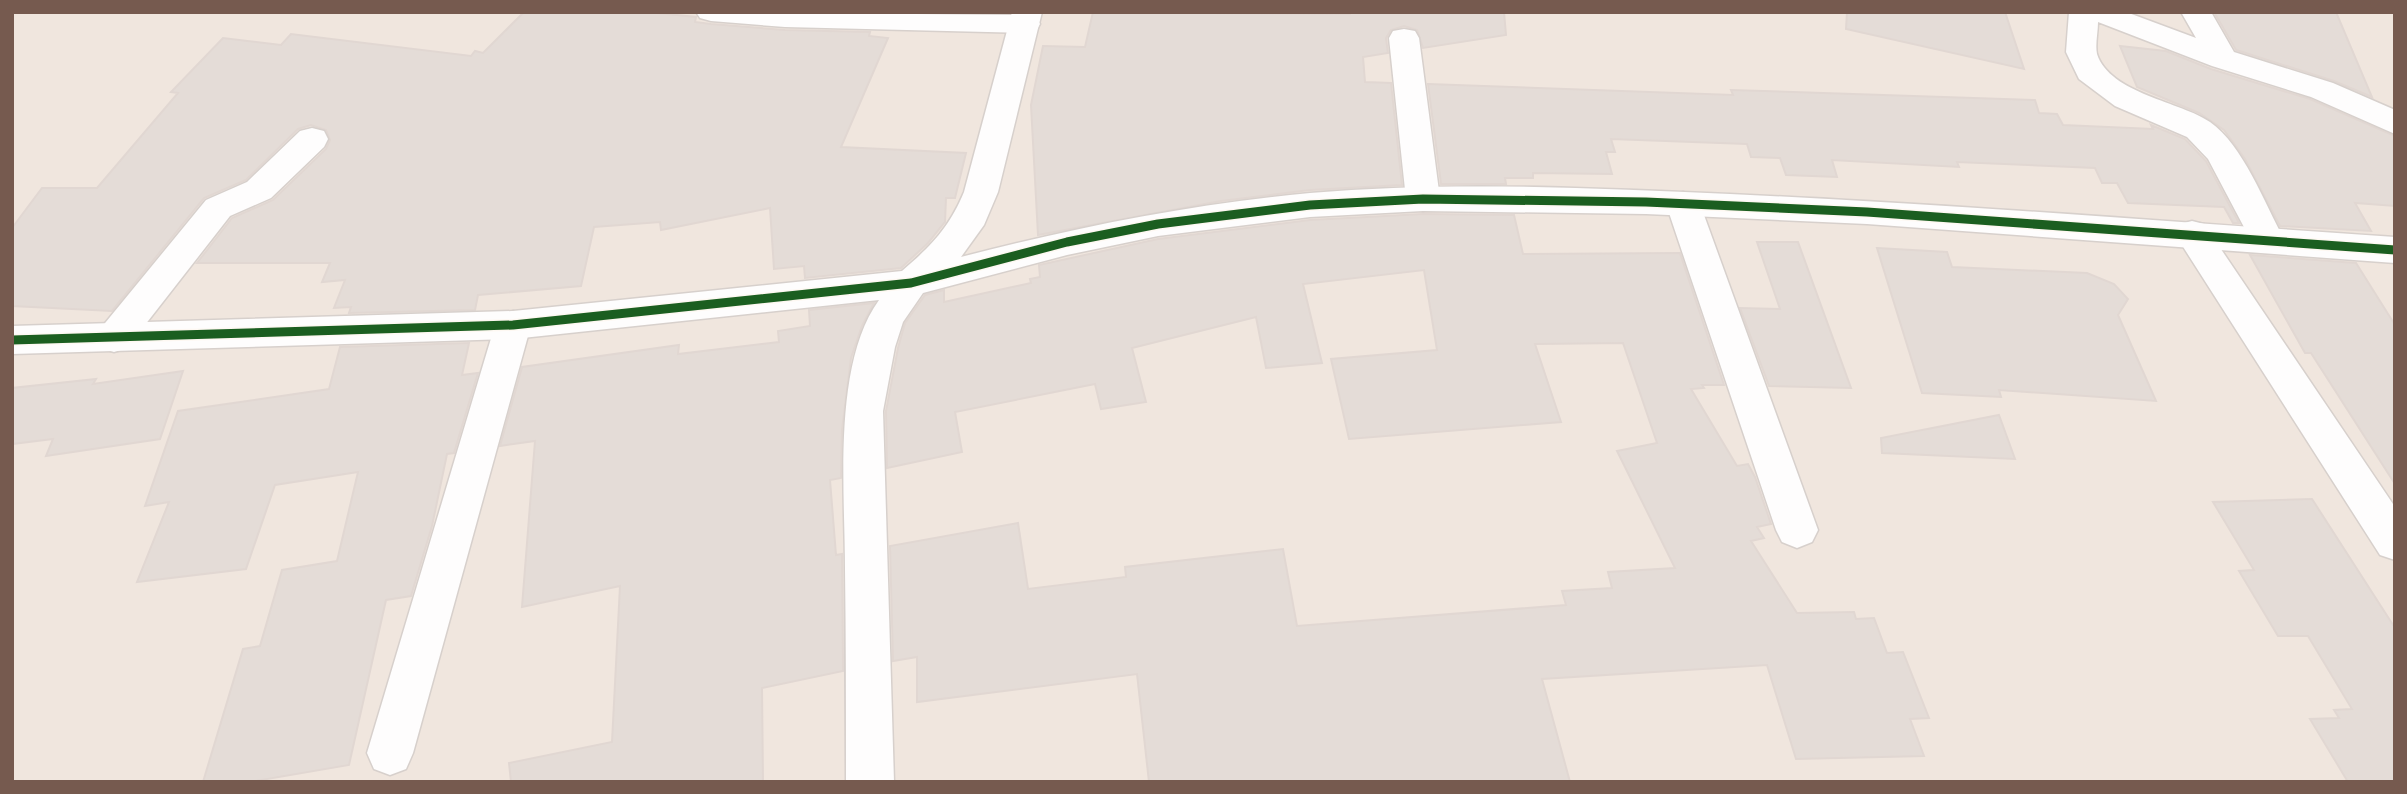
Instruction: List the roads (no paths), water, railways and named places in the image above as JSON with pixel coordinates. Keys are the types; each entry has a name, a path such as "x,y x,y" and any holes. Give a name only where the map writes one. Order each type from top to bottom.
{"street":[{"path":"711,12 785,18 1026,18 985,180 967,225 942,256 911,283 886,318 876,347 864,411 870,782"},
{"path":"2084,12 2081,52 2090,72 2106,87 2126,99 2198,129 2221,153 2267,239"},
{"path":"2098,12 2223,59 2322,90 2395,123"},
{"path":"2196,12 2223,59"},
{"path":"1404,38 1423,200"},
{"path":"114,338 218,208 259,190 312,139"},
{"path":"14,342 513,325 911,283 1067,242 1158,224 1310,205 1423,200 1684,204 1867,212 2193,233 2395,250"},
{"path":"1684,204 1797,530"},
{"path":"2193,233 2395,542"},
{"path":"390,753 513,325"}]}
